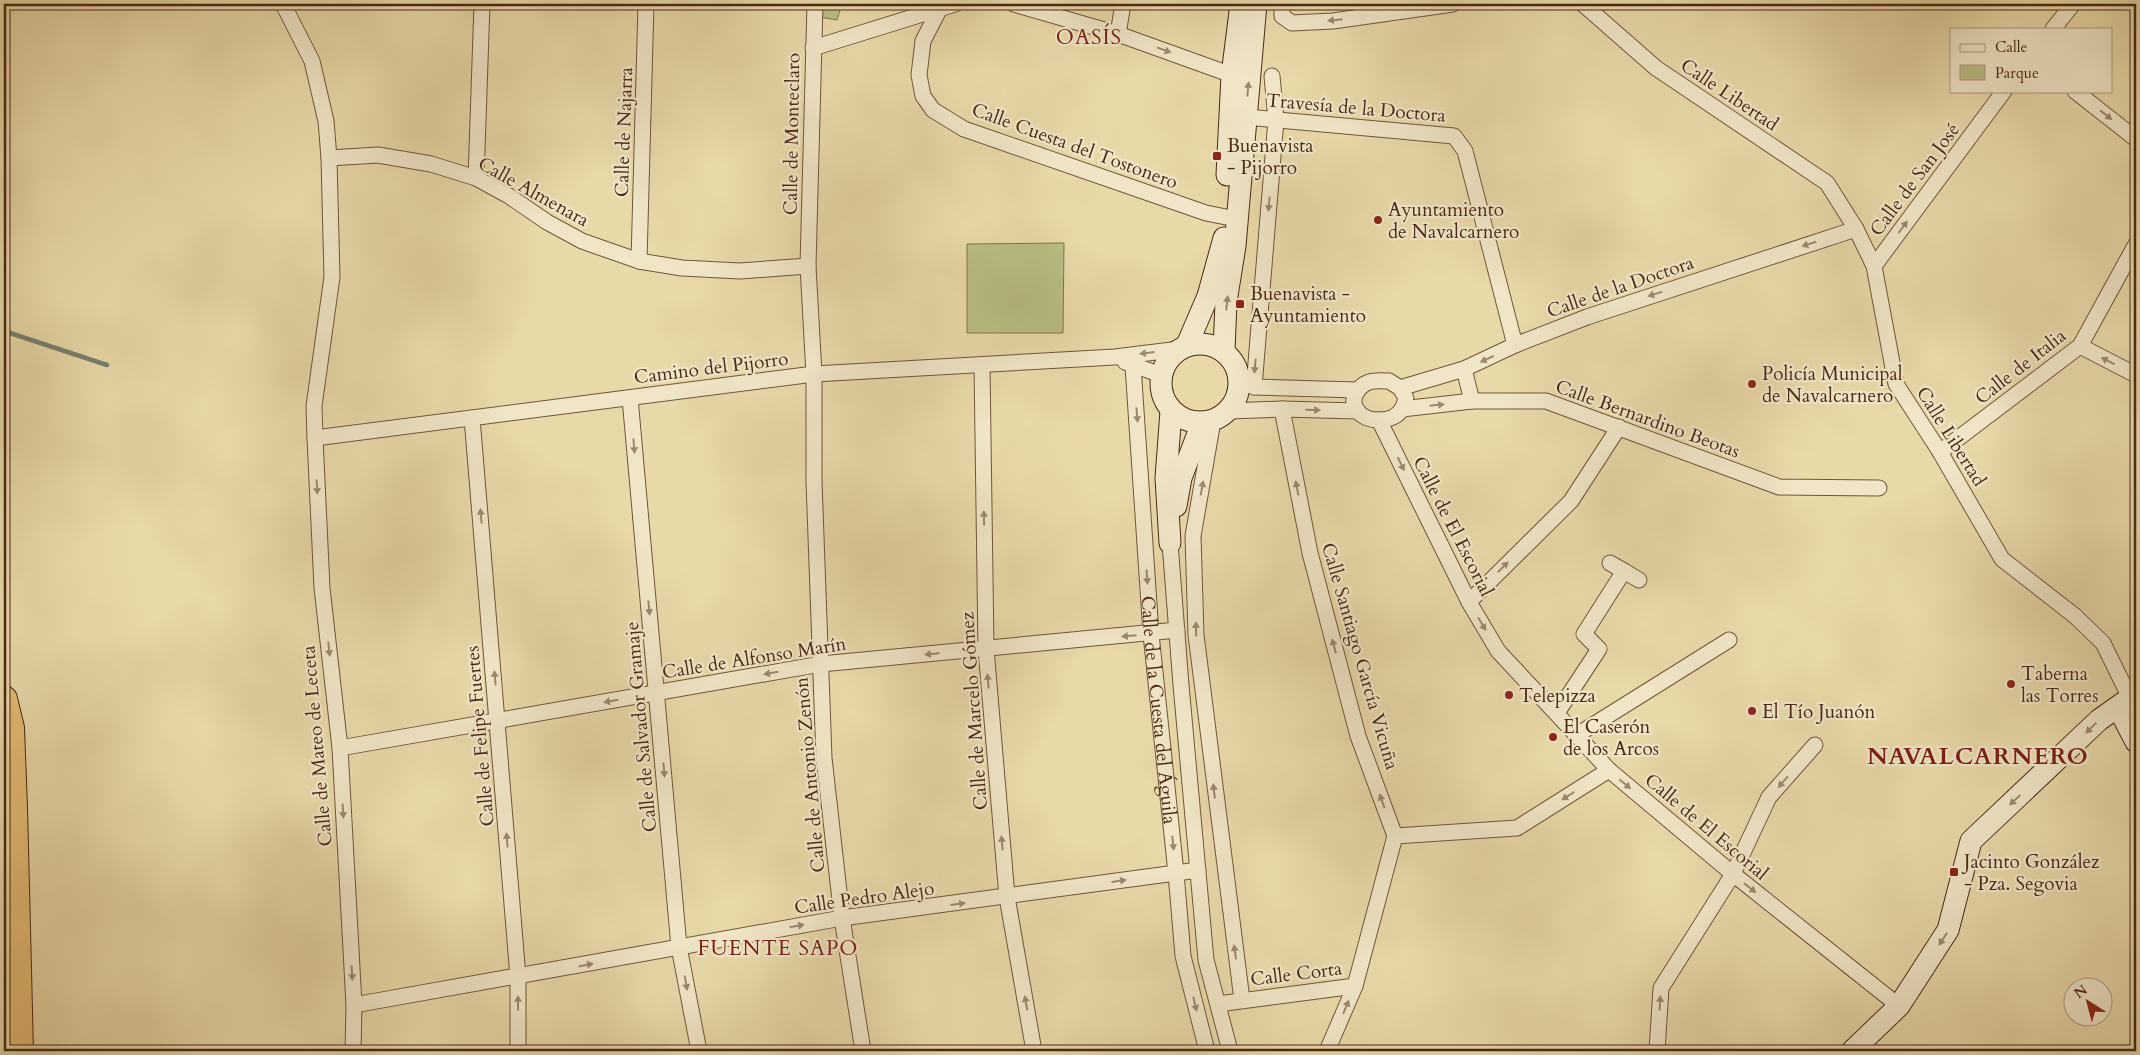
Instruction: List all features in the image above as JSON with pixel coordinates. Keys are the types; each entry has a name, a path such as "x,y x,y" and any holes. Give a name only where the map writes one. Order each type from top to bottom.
{"highway":[{"path":"4,699 11,728 20,1051"}],"street":[{"name":"Calle de Mateo de Leceta","path":"284,4 312,61 326,121 329,158 332,277 314,406 322,588 340,748 354,1005 353,1051"},
{"path":"476,178 482,4"},
{"name":"Calle de Najarra","path":"639,260 646,4"},
{"name":"Calle de Monteclaro","path":"814,374 808,266 815,4"},
{"path":"813,48 955,4"},
{"path":"1014,4 1118,34 1232,75"},
{"path":"1118,34 1123,4"},
{"path":"1241,4 1232,75 1226,217 1223,244 1208,296 1183,347 1166,361 1161,375 1163,399 1171,411 1186,421 1282,409 1357,411 1366,417 1379,420 1393,418 1402,409 1406,398 1400,388 1389,381 1369,382 1357,390 1353,401 1357,411"},
{"path":"1224,351 1226,302 1235,246 1256,4"},
{"path":"1282,7 1282,16 1292,23 1333,21 1453,4"},
{"name":"Calle Libertad","path":"1583,4 1656,68 1827,183 1856,229 1874,266 1896,384 1940,452 2002,559 2074,616 2103,642 2133,699"},
{"path":"2054,28 2073,4"},
{"name":"Calle Cuesta del Tostonero","path":"940,8 923,41 919,75 922,96 932,110 964,129 1206,213 1226,217"},
{"path":"1218,1004 1242,1000 1211,769 1196,635 1194,536 1215,418 1238,396 1246,384 1276,120 1272,76"},
{"name":"Calle de San José","path":"1874,266 2003,92"},
{"path":"2076,92 2136,139"},
{"name":"Travesía de la Doctora","path":"1246,117 1454,136 1466,151 1515,345"},
{"name":"Calle Almenara","path":"329,158 378,155 431,164 476,178 510,196 546,222 582,241 639,260 682,268 740,271 808,266"},
{"name":"Calle de la Doctora","path":"1400,388 1464,369 1515,345 1587,317 1856,229"},
{"name":"Calle de Italia","path":"1940,452 2080,346 2136,244"},
{"path":"1183,347 1206,344 1224,351 1235,364 1246,384"},
{"path":"2080,346 2136,375"},
{"name":"Camino del Pijorro","path":"315,438 814,374 1115,357 1183,347"},
{"path":"1115,357 1133,366 1161,375"},
{"name":"Calle de Marcelo Gómez","path":"982,366 986,649 1007,897 1034,1051"},
{"name":"Calle de la Cuesta del Águila","path":"1133,366 1151,634 1183,956 1207,1051"},
{"path":"1464,369 1472,401"},
{"name":"Calle de Antonio Zenón","path":"814,374 814,481 824,758 842,918 863,1051"},
{"path":"1246,384 1357,390"},
{"name":"Calle de Salvador Gramaje","path":"630,398 679,947 699,1051"},
{"name":"Calle Bernardino Beotas","path":"1402,409 1472,401 1546,401 1778,487 1879,488"},
{"name":"Calle Santiago García Vicuña","path":"1282,409 1310,553 1356,727 1395,836"},
{"name":"Calle de la Cuesta del Águila","path":"1171,411 1166,478 1172,537 1181,685 1206,960 1230,1051"},
{"name":"Calle de Felipe Fuertes","path":"472,418 518,977 518,1051"},
{"name":"Calle de la Cuesta del Águila","path":"1172,537 1181,478 1215,418"},
{"name":"Calle de El Escorial","path":"1379,420 1469,602 1498,652 1609,770 1733,874 1899,1006"},
{"path":"1469,602 1571,501 1619,428"},
{"path":"1172,537 1194,536"},
{"path":"1610,563 1639,580"},
{"path":"1557,713 1599,649 1584,634 1624,571"},
{"name":"Calle de Alfonso Marín","path":"340,748 821,664 1151,634 1177,630"},
{"path":"1577,735 1729,640"},
{"name":"Calle de la Cuesta del Águila","path":"1181,685 1201,683"},
{"path":"2133,699 2123,717 2136,742"},
{"path":"1852,1051 1899,1006 1948,930 1971,842 2099,720 2133,699"},
{"path":"1657,1051 1661,988 1733,874 1769,797 1815,745"},
{"name":"Calle de la Cuesta del Águila","path":"1189,771 1211,769"},
{"path":"1327,1051 1356,986 1395,836 1517,828 1609,770"},
{"name":"Calle de la Cuesta del Águila","path":"1195,834 1219,832"},
{"name":"Calle Pedro Alejo","path":"354,1005 538,974 842,918 1198,870"},
{"name":"Calle Corta","path":"1242,1000 1356,986"}],"green space":[{"path":"821,4 842,4 837,20 820,17"},
{"path":"1064,243 1063,333 967,333 967,244"}],"waterway":[{"path":"4,331 107,365"}],"place":[{"name":"Buenavista - Pijorro","path":"1217,156"},
{"name":"Ayuntamiento de Navalcarnero","path":"1378,220"},
{"name":"Buenavista - Ayuntamiento","path":"1240,304"},
{"name":"Policía Municipal de Navalcarnero","path":"1752,384"},
{"name":"Taberna las Torres","path":"2011,684"},
{"name":"Telepizza","path":"1509,695"},
{"name":"El Tío Juanón","path":"1752,711"},
{"name":"El Caserón de los Arcos","path":"1553,737"},
{"name":"Jacinto González - Pza. Segovia","path":"1954,872"}],"district":[{"name":"OASÍS","path":"1089,37"},
{"name":"NAVALCARNERO","path":"1978,756"},
{"name":"FUENTE SAPO","path":"778,948"}]}
